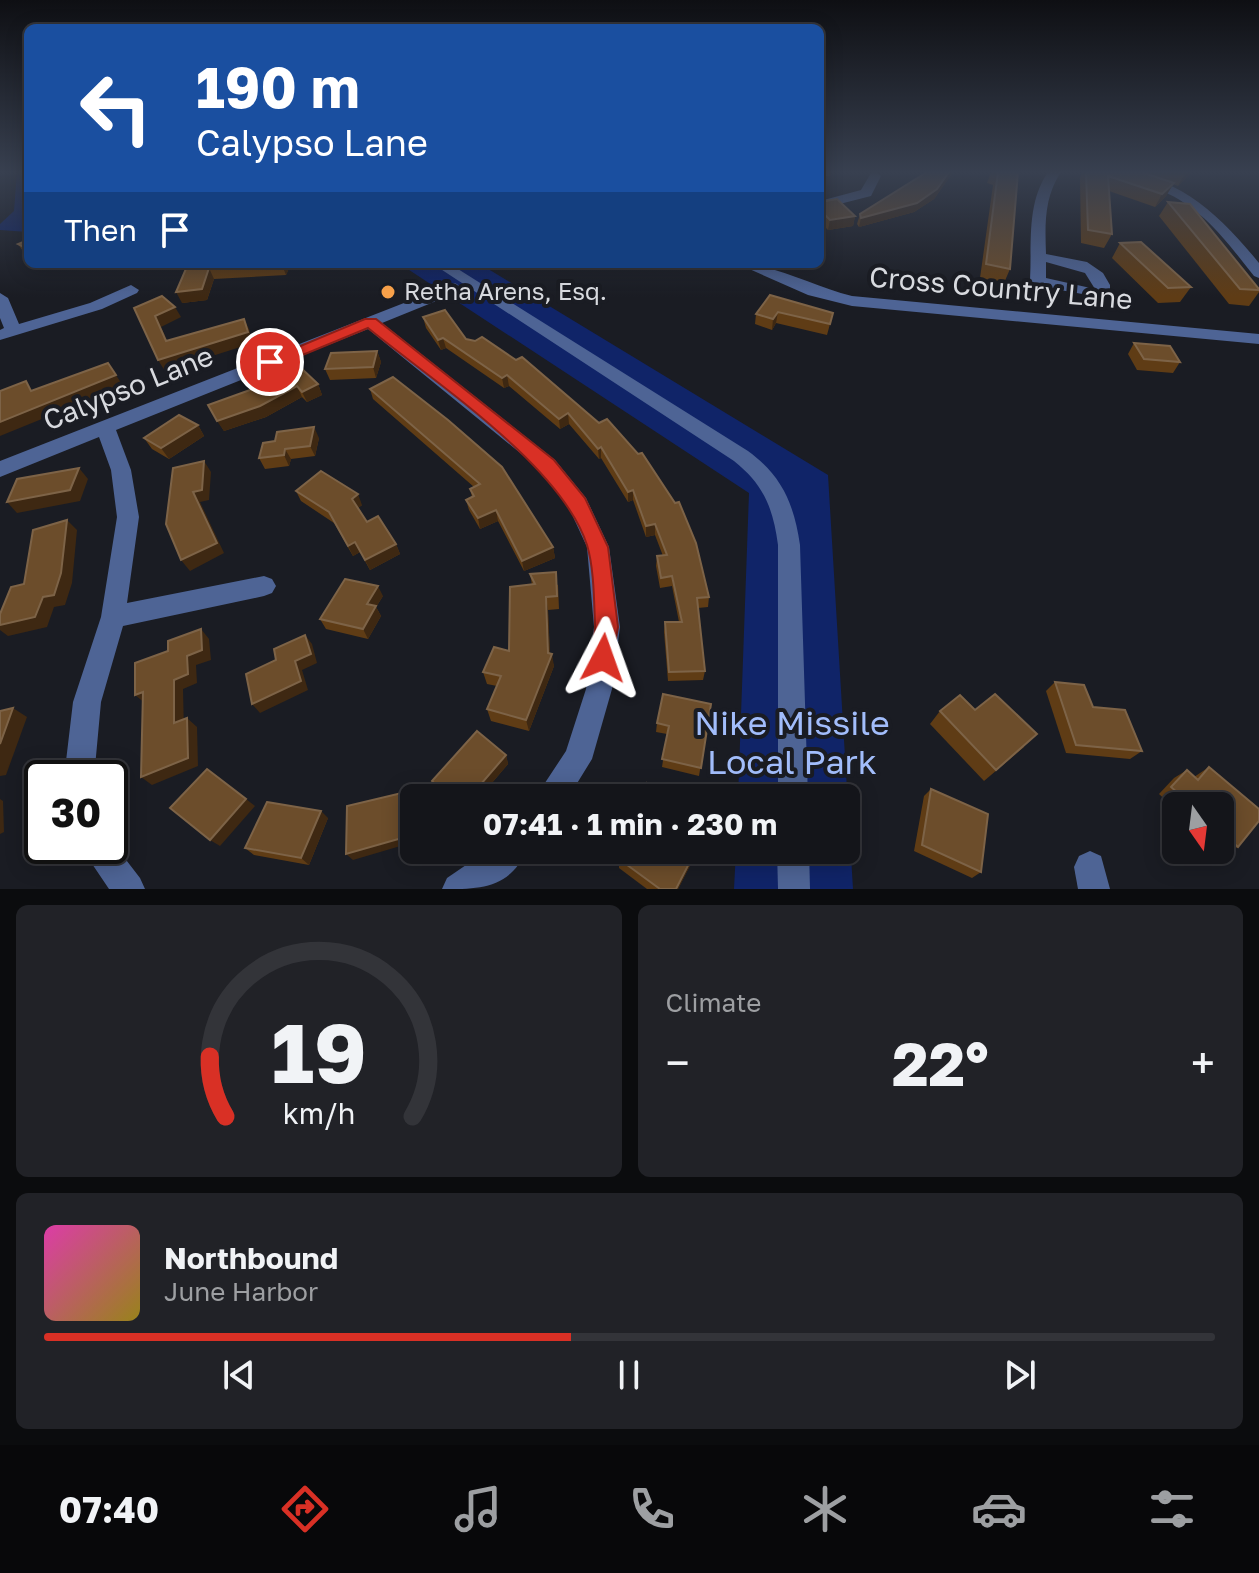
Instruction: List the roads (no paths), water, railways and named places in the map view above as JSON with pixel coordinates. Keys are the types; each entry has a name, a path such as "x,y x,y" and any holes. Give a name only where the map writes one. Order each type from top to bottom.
{"street":[{"path":"1039,257 1041,213"},
{"path":"1210,213 1252,258 1259,273"},
{"path":"446,268 741,456 774,485 784,510 789,545 793,784"},
{"name":"Cross Country Lane","path":"755,268 814,292 852,301 1259,339"},
{"name":"Calypso Lane","path":"0,469 455,288"},
{"path":"0,298 6,333 96,306 131,290"},
{"path":"370,322 548,465 578,504 598,547 607,627 599,689 578,759 560,784"},
{"path":"81,760 87,702 113,617 128,517 121,470 105,427"},
{"path":"113,617 264,586"},
{"path":"110,864 129,889"},
{"path":"458,889 496,864"},
{"path":"793,864 794,889"}],"place":[{"name":"Retha Arens, Esq.","path":"388,292"}],"park label":[{"name":"Nike Missile Local Park","path":"792,742"}]}
